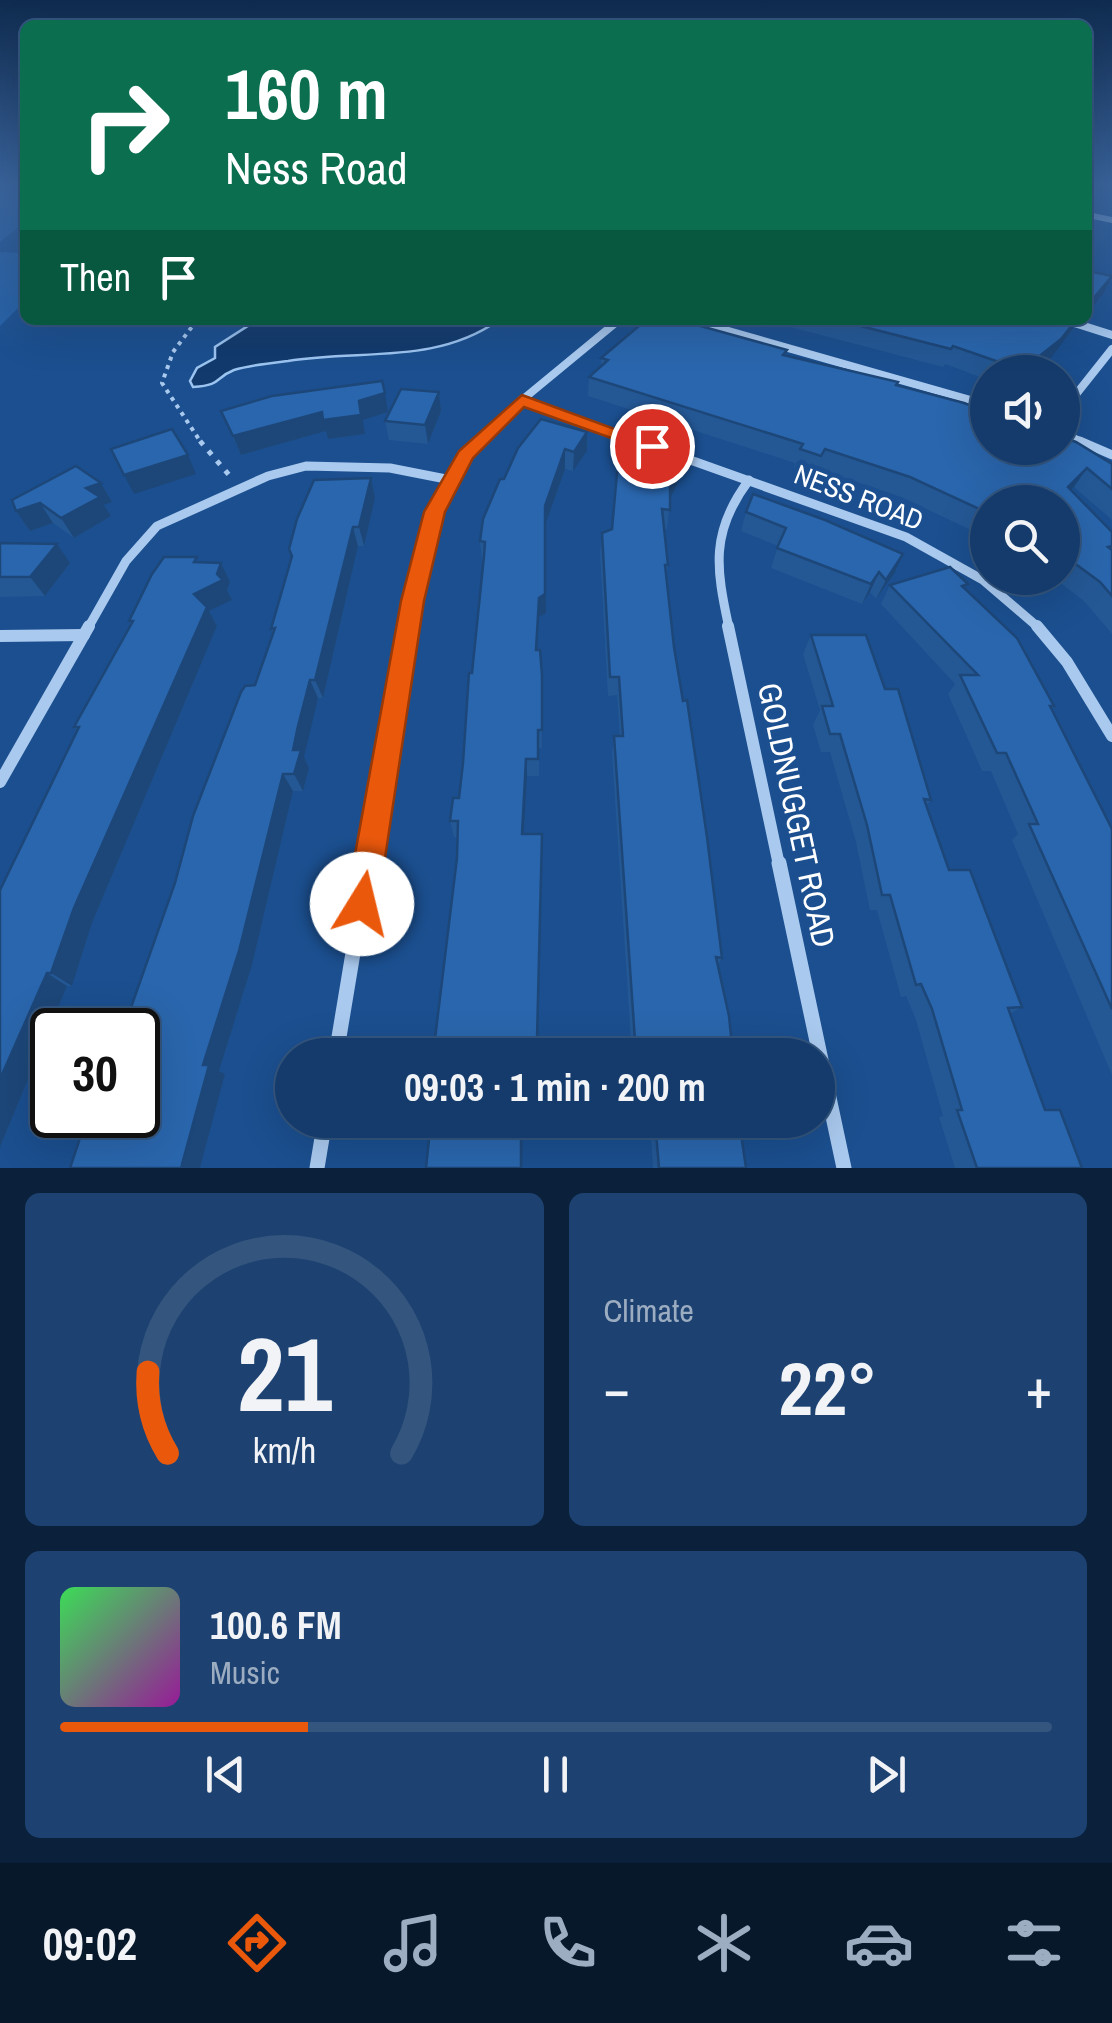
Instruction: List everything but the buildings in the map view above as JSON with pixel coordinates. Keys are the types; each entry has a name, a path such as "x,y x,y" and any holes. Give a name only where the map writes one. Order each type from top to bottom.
{"street":[{"path":"339,1038 412,601 435,512 465,455 522,400 613,325"},
{"path":"708,325 970,400"},
{"path":"1081,325 1112,335"},
{"path":"1080,389 1112,349"},
{"name":"NESS ROAD","path":"522,400 906,537 980,577 1050,640 1112,736"},
{"path":"1080,440 1112,455"},
{"path":"0,782 126,560 156,526 240,487 306,466 344,464 451,480"},
{"name":"GOLDNUGGET ROAD","path":"749,480 730,504 717,538 720,586 844,1168"},
{"path":"0,636 84,635"},
{"path":"318,1168 323,1138"}],"path":[{"path":"192,325 173,352 162,383 209,454 240,487"}],"shaded area":[{"path":"0,252 20,253 20,306 0,326"},
{"path":"249,325 490,325 449,344 424,350 254,365 234,370 209,385 193,387 190,381 197,368 215,358 215,347"}],"route":[{"path":"362,904 412,601 435,512 465,455 522,400 652,446"}]}
